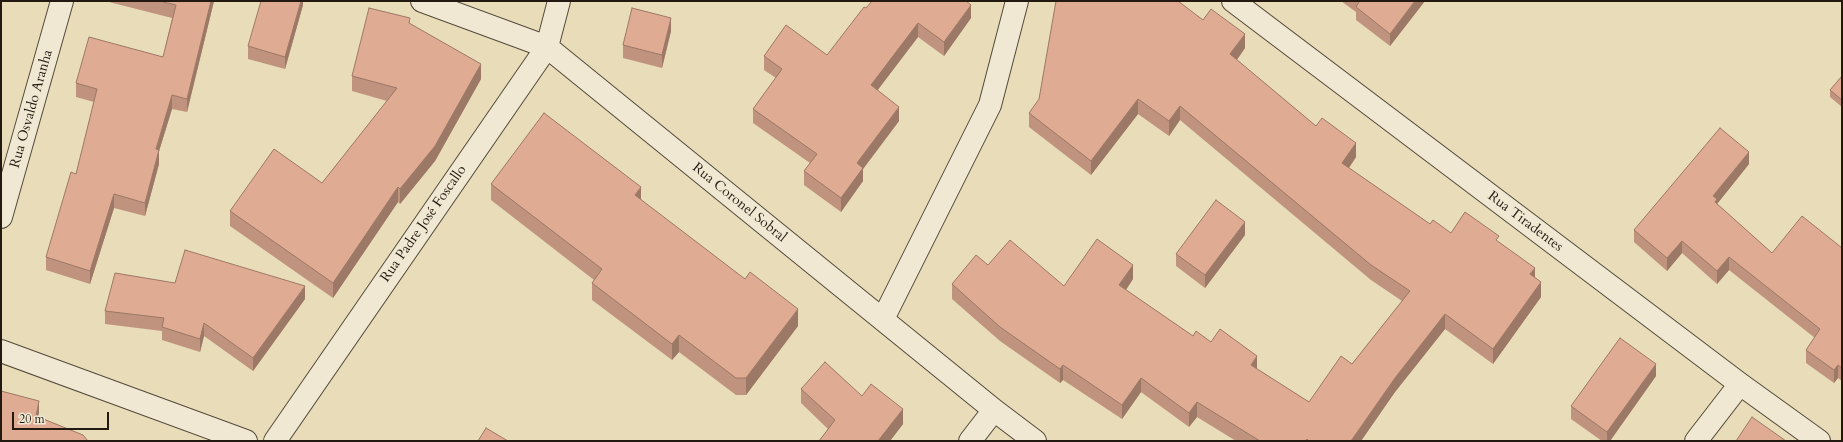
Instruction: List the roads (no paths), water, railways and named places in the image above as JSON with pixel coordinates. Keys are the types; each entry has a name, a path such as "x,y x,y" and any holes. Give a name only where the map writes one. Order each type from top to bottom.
{"street":[{"name":"Rua Osvaldo Aranha","path":"1,217 62,1"},
{"name":"Rua Coronel Sobral","path":"422,1 546,47 994,410 1035,441"},
{"name":"Rua Padre José Foscallo","path":"275,441 546,47 559,1"},
{"path":"883,319 990,105 1018,1"},
{"name":"Rua Tiradentes","path":"1232,1 1740,384 1819,441"},
{"path":"1,352 246,441"},
{"path":"1696,441 1740,384"},
{"path":"970,441 994,410"}]}
